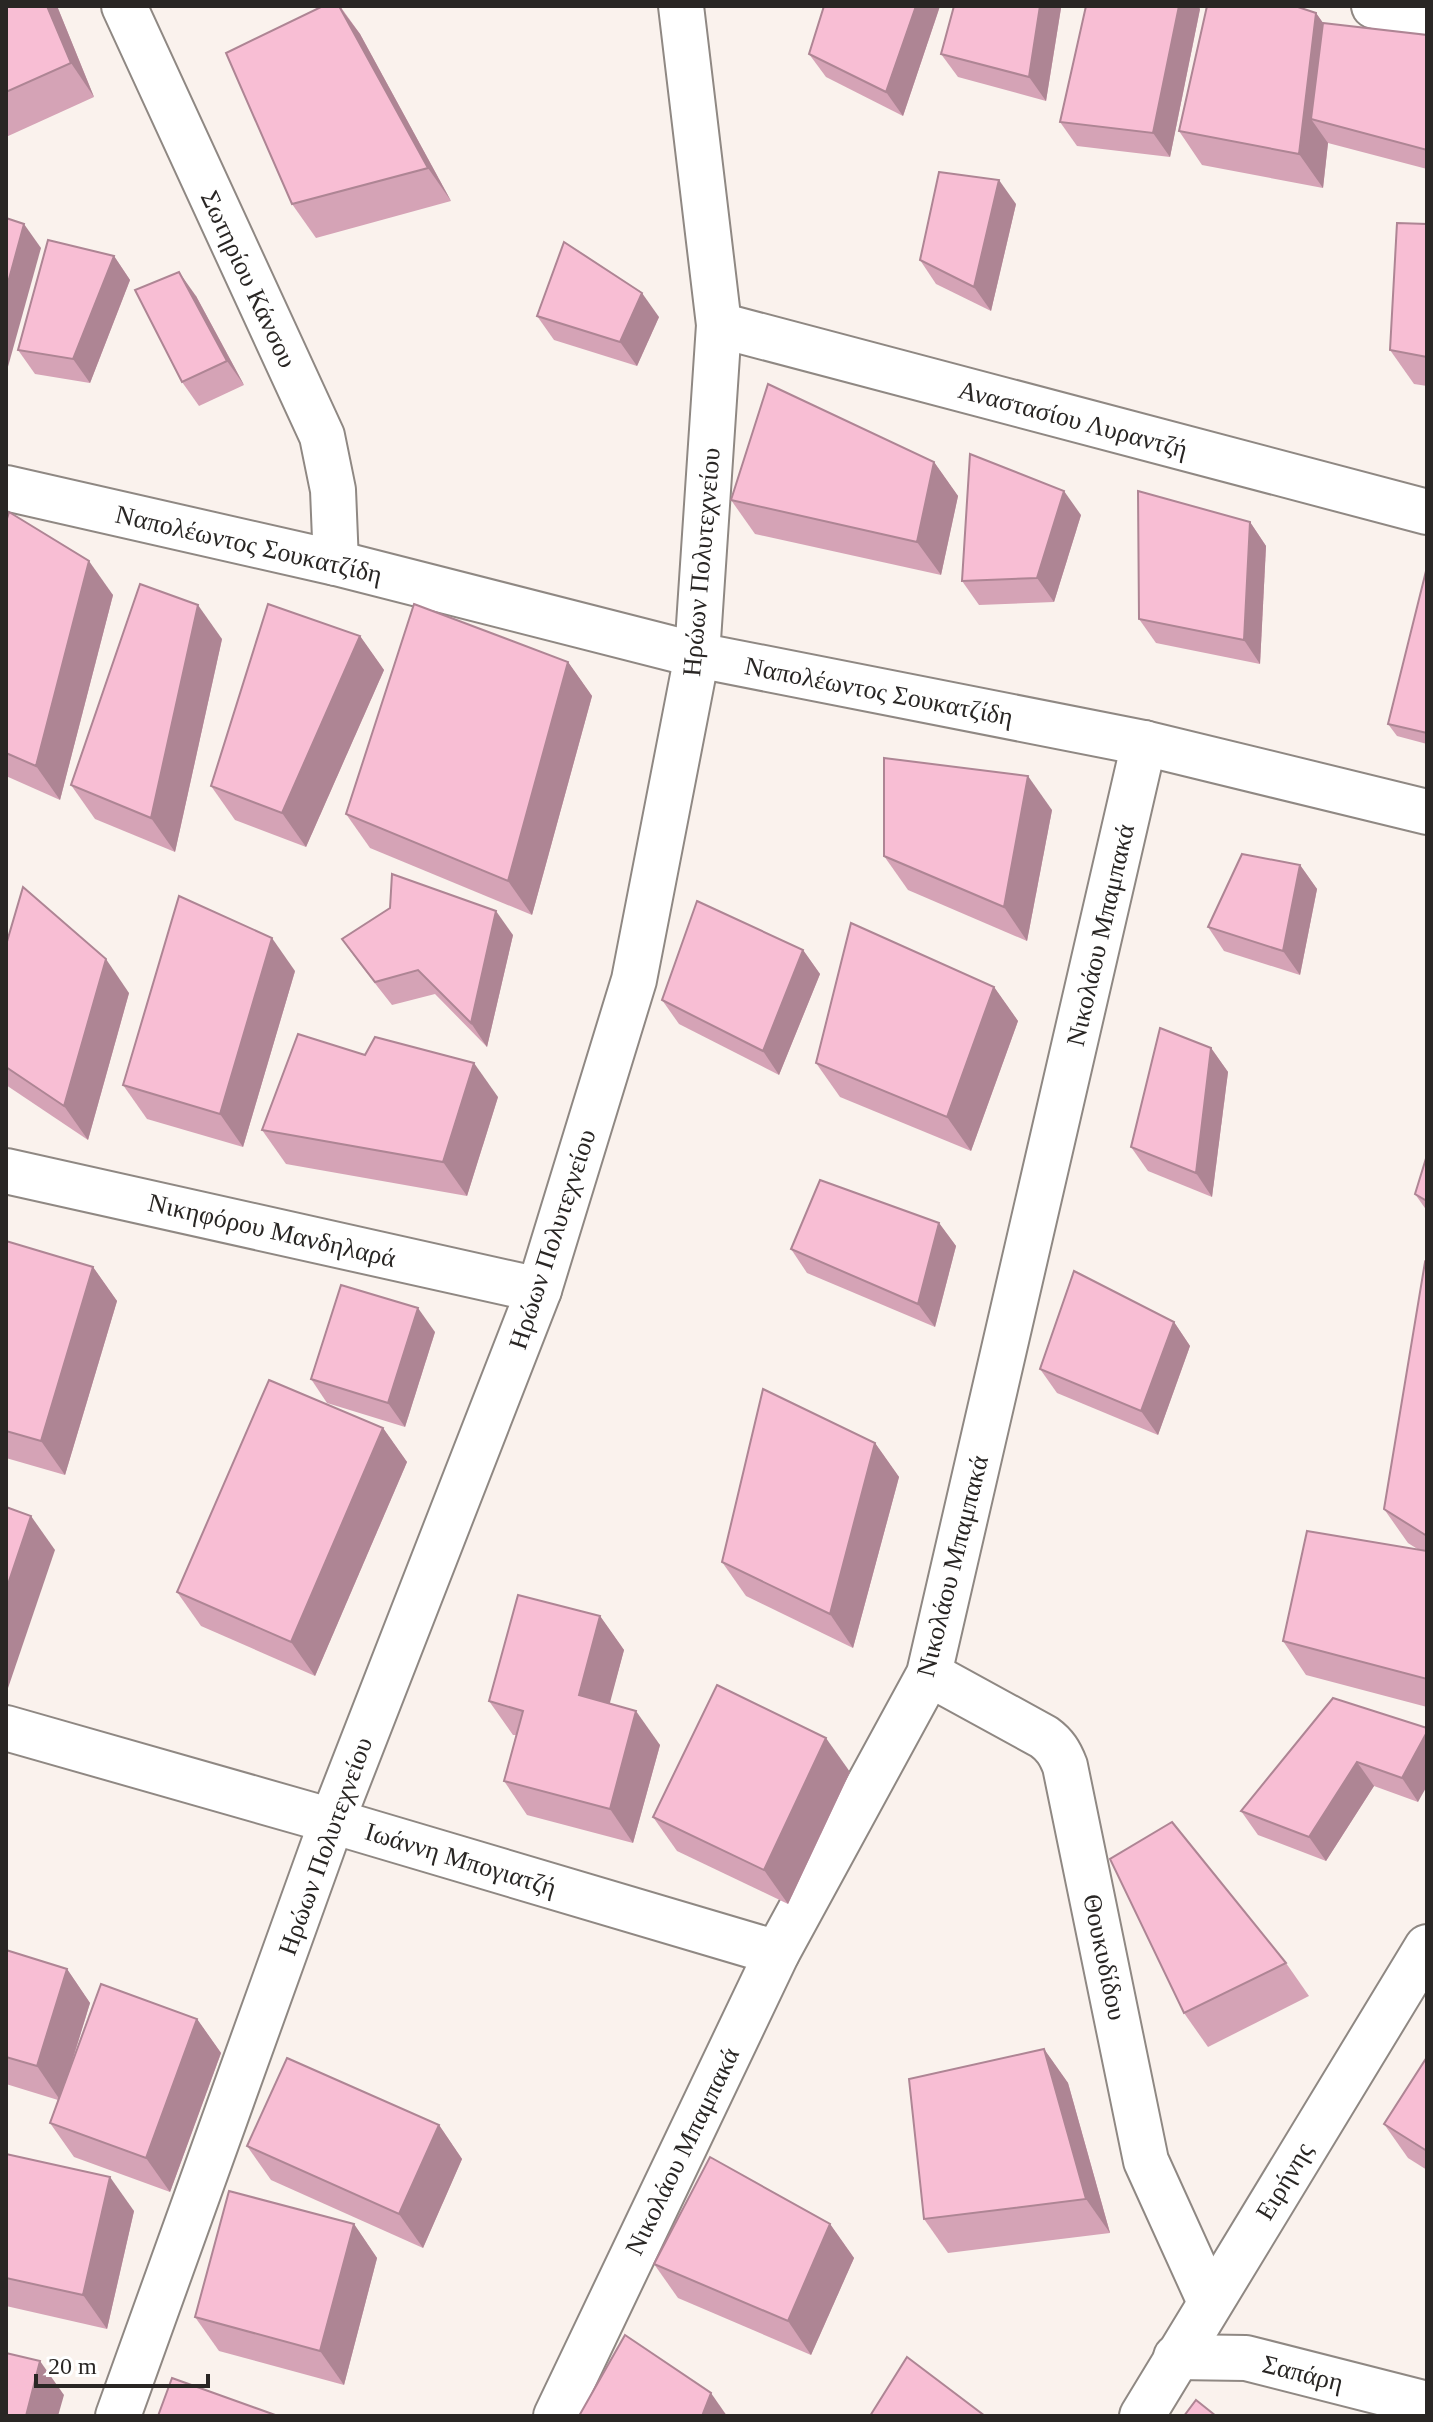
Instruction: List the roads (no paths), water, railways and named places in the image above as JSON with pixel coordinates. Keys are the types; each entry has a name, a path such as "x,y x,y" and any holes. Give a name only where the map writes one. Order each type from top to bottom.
{"street":[{"name":"Σωτηρίου Κάνσου","path":"124,6 322,436 333,490 336,563"},
{"name":"Ηρώων Πολυτεχνείου","path":"118,2416 332,1821 539,1290 634,980 697,655 719,325 681,6"},
{"path":"1374,6 1423,14"},
{"name":"Αναστασίου Λυραντζή","path":"719,325 1427,512"},
{"name":"Ναπολέωντος Σουκατζίδη","path":"6,488 336,563 697,655 1144,743 1427,812"},
{"name":"Νικολάου Μπαμπακά","path":"556,2416 777,1953 929,1674 1144,743"},
{"name":"Νικηφόρου Μανδηλαρά","path":"6,1171 539,1290"},
{"name":"Θουκυδίδου","path":"929,1674 1044,1737 1053,1744 1065,1766 1146,2161 1210,2302"},
{"name":"Ιωάννη Μπογιατζή","path":"6,1728 777,1953"},
{"name":"Ειρήνης","path":"1142,2416 1427,1947"},
{"name":"Σαπάρη","path":"1176,2357 1246,2358 1427,2404"}]}
